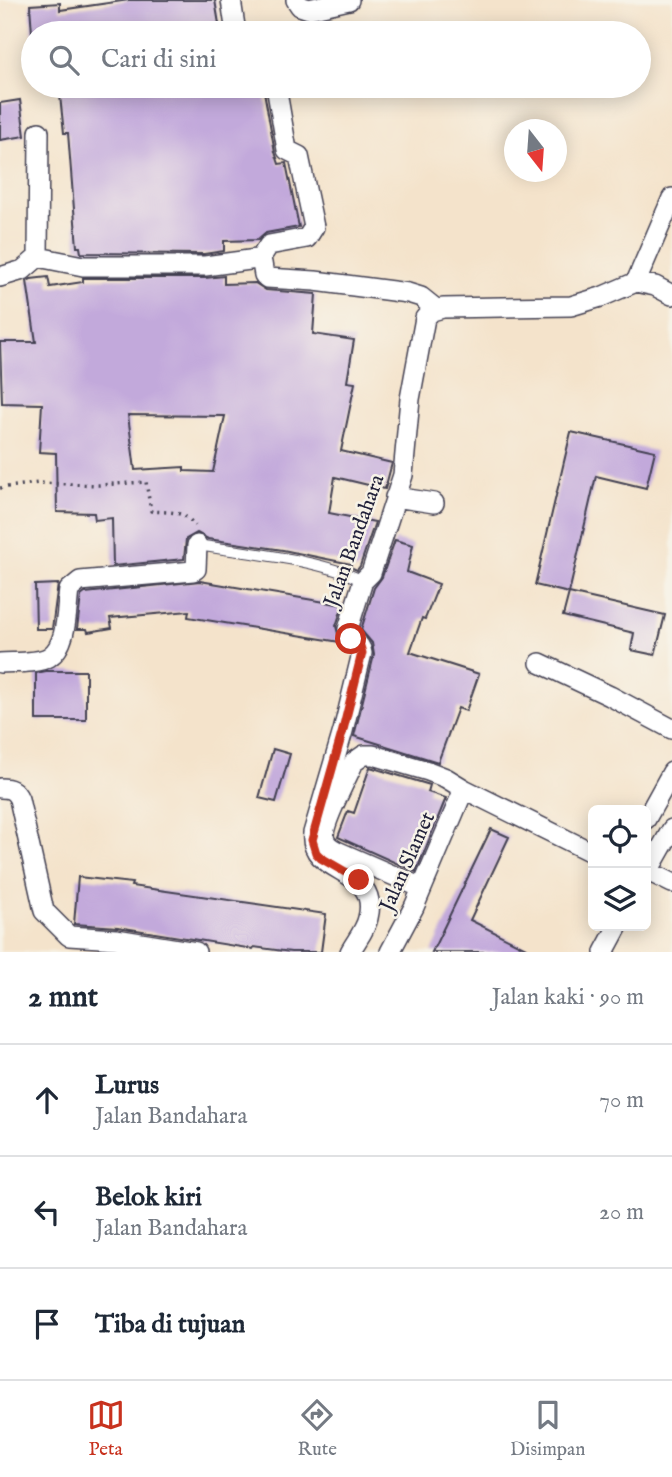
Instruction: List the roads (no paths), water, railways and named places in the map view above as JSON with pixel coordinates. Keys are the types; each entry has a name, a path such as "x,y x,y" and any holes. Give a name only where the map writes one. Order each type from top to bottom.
{"street":[{"path":"231,0 234,21"},
{"path":"298,3 309,9 349,0"},
{"path":"38,257 83,266 205,266 259,260 269,246 307,238 314,227 299,156 287,150 278,98"},
{"path":"0,277 23,270 38,257 38,132"},
{"path":"636,282 672,198"},
{"path":"259,260 267,278 408,293 421,298 436,309 571,306 636,282 655,286 672,295"},
{"name":"Jalan Bandahara","path":"350,952 368,921 369,899 359,880 316,853 312,840 362,653 360,646 349,636 348,629 363,581 371,573 403,475 410,398 425,318 436,309"},
{"path":"395,497 434,503"},
{"path":"0,663 48,658 57,649 61,640 69,590 80,581 193,571 196,569 197,545"},
{"path":"540,663 672,729"},
{"path":"422,888 331,848 326,843 324,836 328,822 354,762 364,755 373,754 446,778 588,851"},
{"path":"651,810 672,772"},
{"path":"0,788 16,792 44,911 69,936 116,939 196,952"},
{"name":"Jalan Slamet","path":"390,952 422,888 464,789"},
{"path":"650,868 672,829"},
{"path":"651,875 672,883"},
{"path":"604,952 615,931"}],"lane":[{"path":"197,545 323,566 351,574 363,581"}]}
